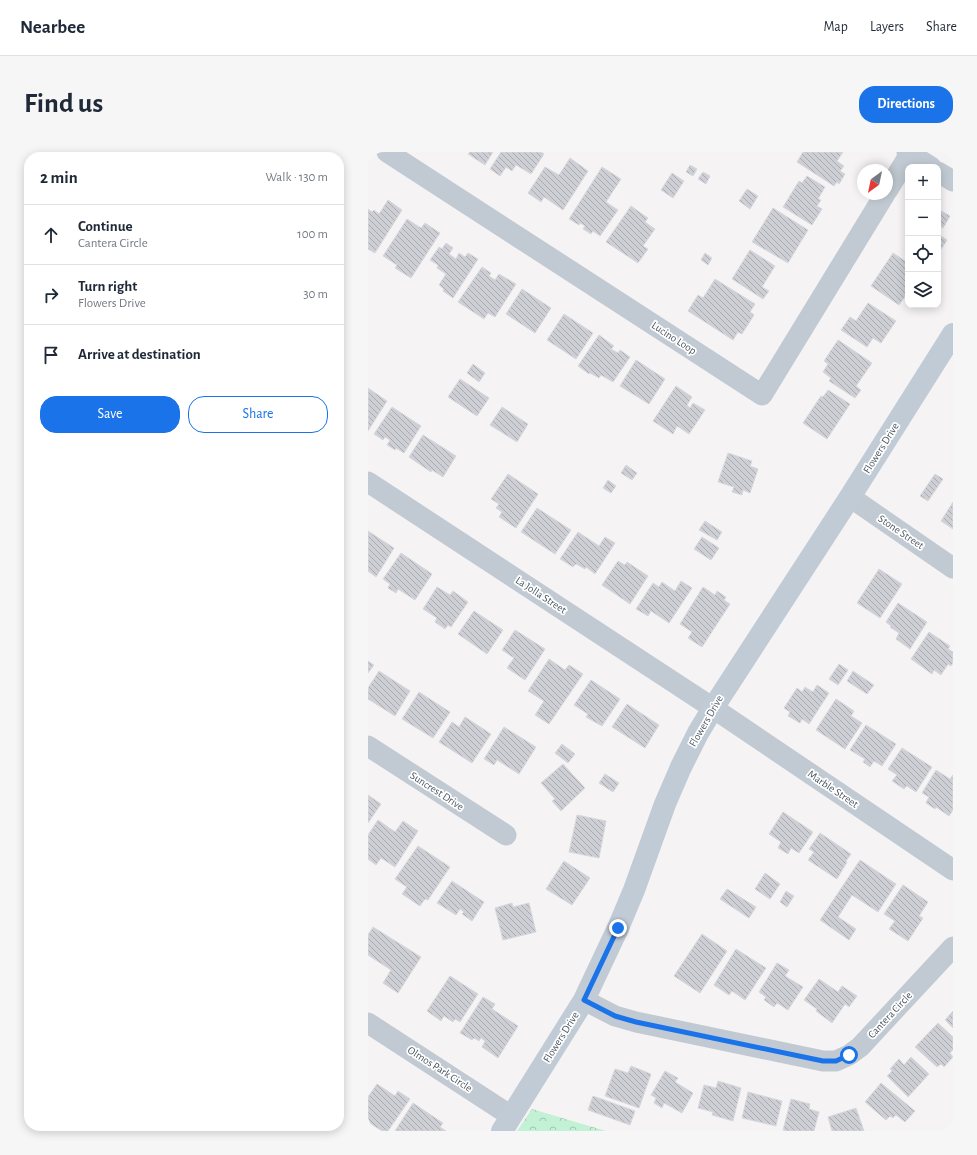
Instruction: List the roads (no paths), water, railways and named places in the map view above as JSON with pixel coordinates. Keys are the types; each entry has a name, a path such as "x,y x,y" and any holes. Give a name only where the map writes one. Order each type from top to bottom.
{"street":[{"name":"Lucino Loop","path":"387,152 762,396 881,200"},
{"path":"893,181 909,153 926,164"},
{"path":"941,174 953,181"},
{"name":"Flowers Drive","path":"506,1123 584,1000 634,890 665,804 698,733 953,334"},
{"name":"La Jolla Street","path":"368,482 713,708"},
{"name":"Stone Street","path":"850,497 953,568"},
{"name":"Marble Street","path":"713,708 953,870"},
{"name":"Suncrest Drive","path":"368,746 506,836"},
{"name":"Cantera Circle","path":"584,1000 615,1016 636,1022 823,1061 836,1061 849,1055 860,1047 953,947"},
{"name":"Olmos Park Circle","path":"368,1023 506,1123"}]}
